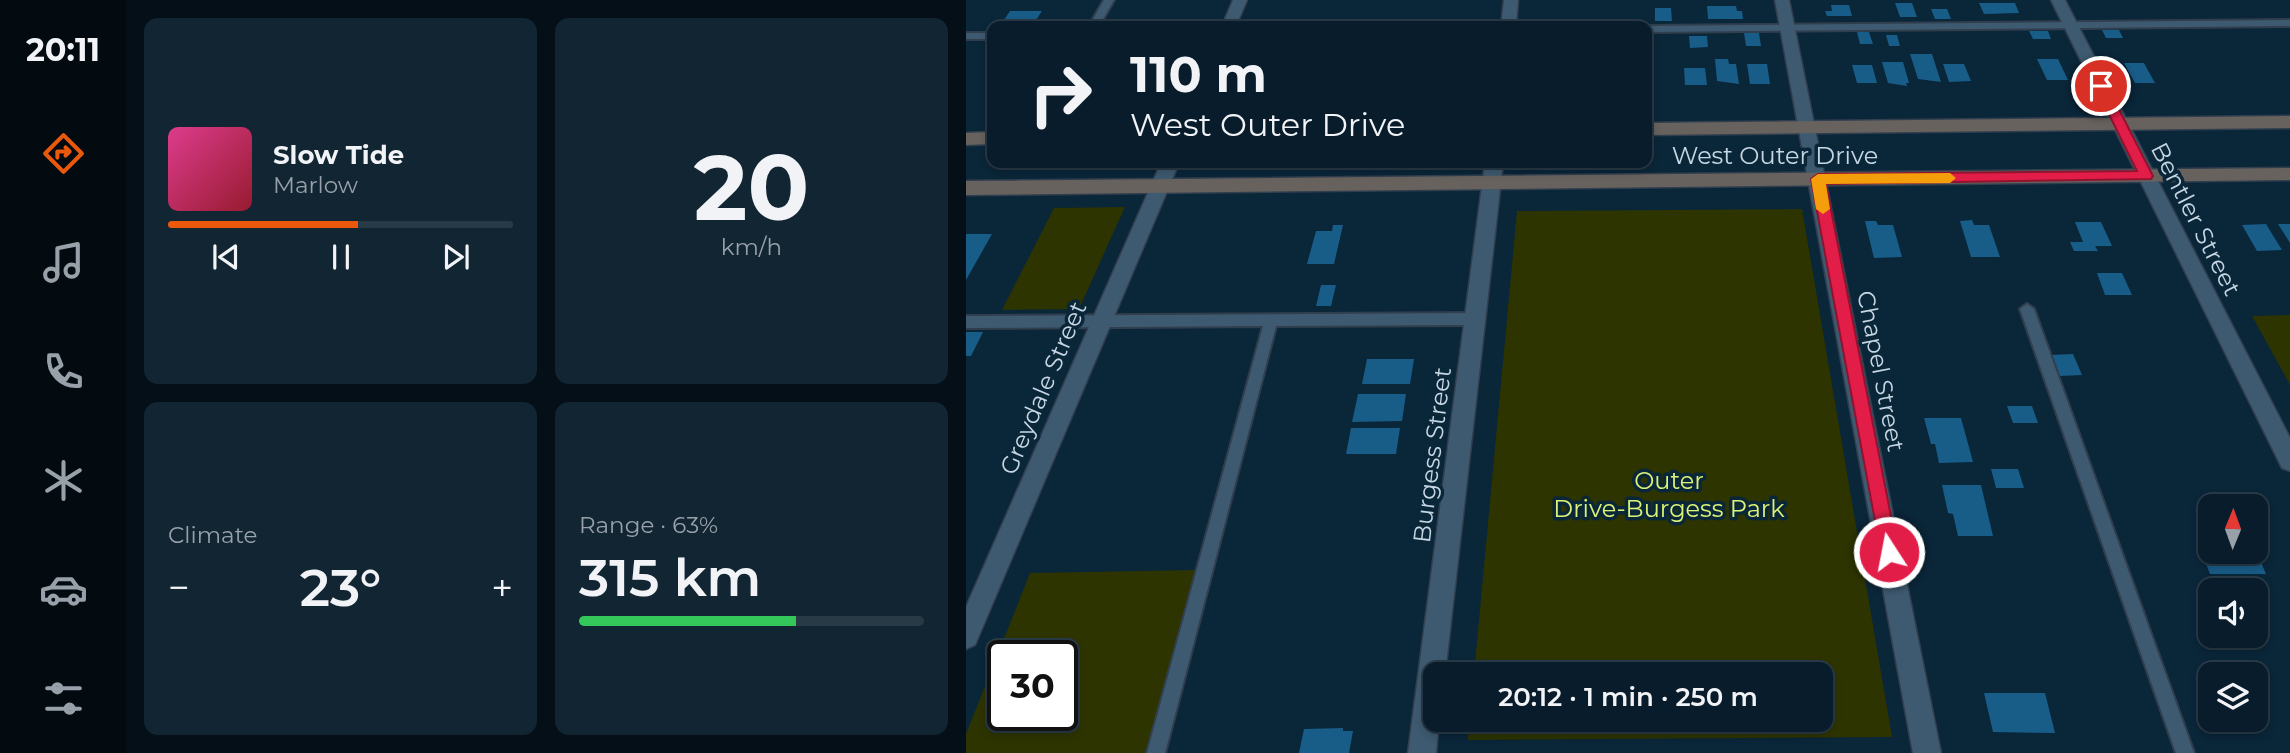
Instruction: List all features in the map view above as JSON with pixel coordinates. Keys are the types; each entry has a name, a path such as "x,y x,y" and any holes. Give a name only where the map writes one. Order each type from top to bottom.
{"main road":[{"name":"West Outer Drive","path":"1652,129 2290,122"},
{"path":"966,139 987,138"},
{"name":"West Outer Drive","path":"966,188 1159,187 1493,172 1818,179 2290,174"}],"street":[{"path":"1231,21 1240,0"},
{"path":"1509,21 1511,0"},
{"name":"Chapel Street","path":"1782,0 1927,753"},
{"name":"Bentler Street","path":"2058,0 2290,461"},
{"name":"Greydale Street","path":"966,635 1168,168"},
{"name":"Burgess Street","path":"1422,753 1493,172"}],"lane":[{"path":"1097,21 1109,0"},
{"path":"1652,29 2290,23"},
{"path":"966,36 987,36"},
{"path":"2026,309 2185,753"},
{"path":"966,322 1475,318"},
{"path":"1156,753 1271,320"}],"green space":[{"path":"1125,207 1079,309 1002,310 1054,208"},
{"name":"Outer Drive-Burgess Park","path":"1802,209 1892,737 1468,740 1469,732 1833,732 1833,662 1475,662 1517,211"},
{"path":"2290,315 2290,385 2252,316"},
{"path":"1196,570 1147,753 966,753 966,734 987,681 987,731 1078,731 1078,640 1003,640 1030,573"}],"building":[{"path":"1895,3 1912,3 1917,17 1900,17"},
{"path":"1979,3 2015,3 2019,13 1984,14"},
{"path":"1831,5 1849,5 1852,16 1827,16 1825,11 1832,11"},
{"path":"1707,6 1736,6 1737,11 1742,11 1743,19 1708,19"},
{"path":"1655,8 1671,8 1672,21 1655,21"},
{"path":"1931,9 1947,9 1951,19 1935,19"},
{"path":"1010,11 1042,11 1035,21 1003,21"},
{"path":"2102,30 2119,30 2123,38 2106,38"},
{"path":"2029,31 2048,31 2051,39 2033,39"},
{"path":"1857,32 1869,32 1873,44 1860,44"},
{"path":"1744,33 1759,33 1761,46 1746,46"},
{"path":"1886,35 1897,35 1900,46 1889,46"},
{"path":"1689,36 1707,36 1708,47 1690,48"},
{"path":"1910,54 1932,54 1941,82 1918,79"},
{"path":"1715,59 1728,59 1729,64 1736,64 1739,84 1717,81"},
{"path":"2037,59 2058,59 2068,80 2047,80"},
{"path":"1882,62 1903,62 1909,83 1906,83 1907,86 1888,83"},
{"path":"2124,63 2144,63 2155,83 2135,83"},
{"path":"1747,64 1767,64 1770,84 1750,84"},
{"path":"1943,64 1964,64 1971,81 1949,82"},
{"path":"1852,65 1872,65 1877,83 1857,83"},
{"path":"1684,68 1705,68 1707,85 1685,85"},
{"path":"1972,220 1974,225 1989,225 2000,257 1971,257 1960,221"},
{"path":"1865,221 1876,221 1878,225 1893,225 1902,257 1874,258"},
{"path":"2075,222 2101,222 2112,246 2095,246 2098,251 2074,251 2070,242 2083,242"},
{"path":"2266,224 2282,250 2257,251 2242,225"},
{"path":"2278,224 2290,224 2290,243"},
{"path":"1333,225 1343,225 1334,264 1307,264 1316,231 1332,231"},
{"path":"966,234 992,234 966,280"},
{"path":"2097,273 2122,273 2132,295 2105,295"},
{"path":"1321,285 1336,285 1331,306 1316,306"},
{"path":"966,332 983,332 971,356 966,356"},
{"path":"2073,354 2082,375 2059,376 2050,355"},
{"path":"1367,359 1414,359 1410,384 1362,384"},
{"path":"1358,394 1406,394 1402,421 1352,422"},
{"path":"2007,406 2032,406 2038,423 2013,423"},
{"path":"1924,418 1961,418 1973,462 1939,463 1935,444 1931,444"},
{"path":"1351,428 1400,428 1396,454 1346,454"},
{"path":"1991,469 2018,469 2024,488 1996,488"},
{"path":"1942,485 1981,485 1993,536 1958,536 1953,514 1948,513"},
{"path":"2206,564 2262,564 2266,574 2210,574"},
{"path":"1984,693 2045,693 2055,733 1993,732"},
{"path":"1343,728 1343,731 1353,731 1349,753 1299,753 1304,729"}],"slow traffic":[{"path":"1823,209 1818,179 1950,178"}],"route":[{"path":"1889,552 1818,179 2146,176 2101,86"}]}
